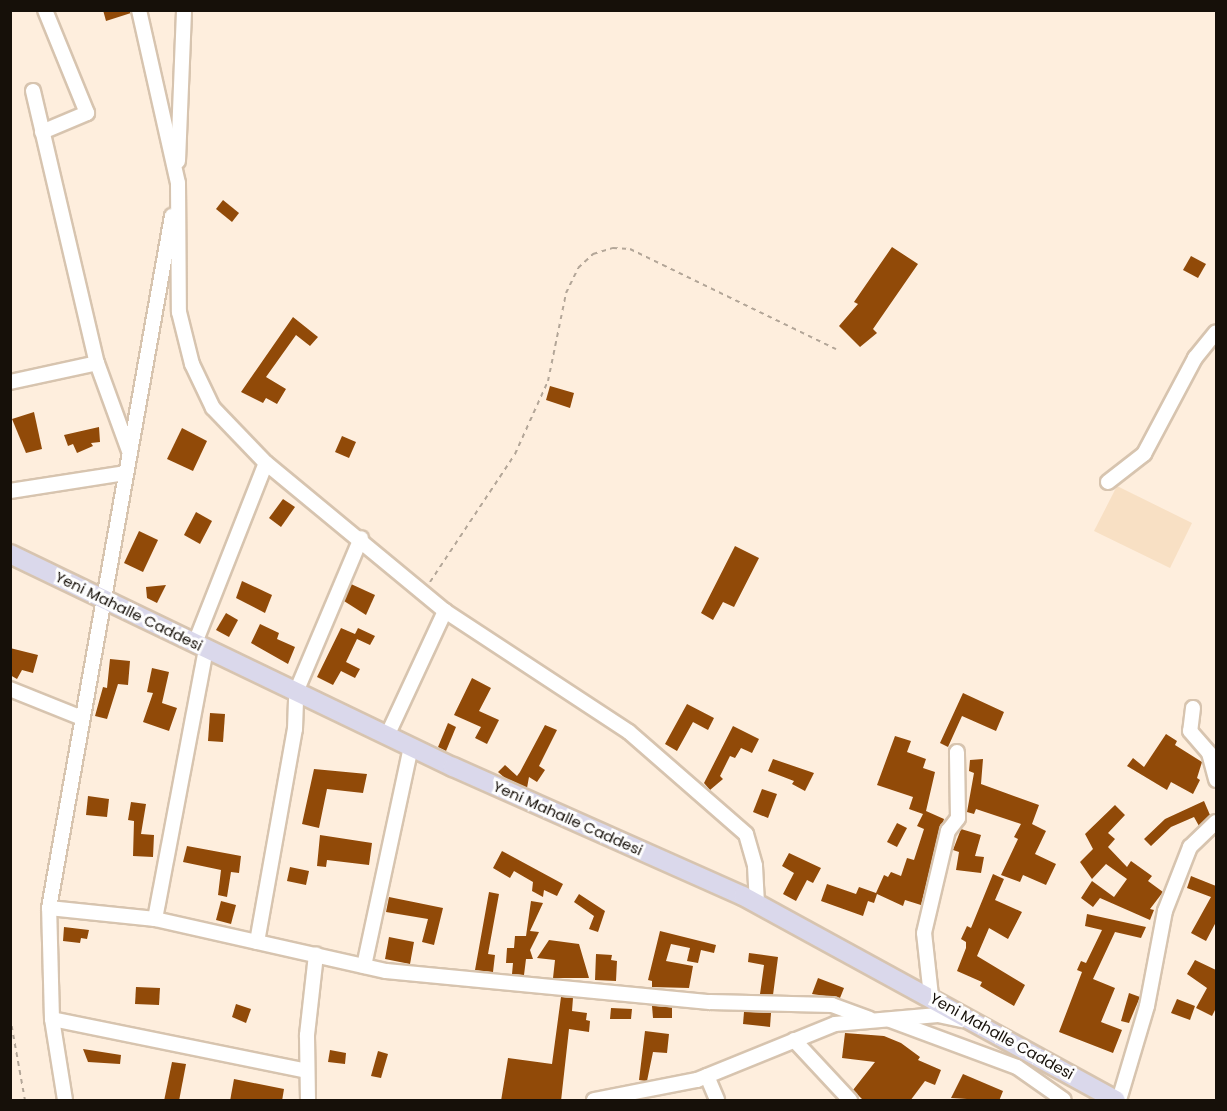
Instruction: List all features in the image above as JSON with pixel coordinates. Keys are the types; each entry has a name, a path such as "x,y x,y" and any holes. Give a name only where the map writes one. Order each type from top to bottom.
{"street":[{"path":"42,132 87,113 45,10"},
{"path":"65,1101 52,1019 49,908 102,598 178,183 139,10"},
{"path":"184,10 178,183 179,312 192,364 213,408 266,463 361,538 446,611 628,732 746,834 755,866 757,903"},
{"path":"33,91 97,363 129,451"},
{"path":"1108,482 1144,454 1195,358 1216,332"},
{"path":"10,382 97,363"},
{"path":"155,920 200,646 266,463"},
{"path":"10,491 125,474"},
{"path":"257,942 295,729 296,692 361,538"},
{"name":"Yeni Mahalle Caddesi","path":"10,554 387,736 757,903 932,996 1118,1101"},
{"path":"387,736 446,611"},
{"path":"10,689 82,718"},
{"path":"1193,708 1190,731 1209,753 1216,780"},
{"path":"364,966 411,747"},
{"path":"932,996 924,933 948,831 958,818 957,752"},
{"path":"1118,1101 1147,1006 1165,911 1190,847 1216,822"},
{"path":"49,908 155,920 364,966 710,1002 832,1005 1017,1067 1064,1101"},
{"path":"308,1101 307,1035 316,955"},
{"path":"594,1101 707,1076 835,1024 938,1015 978,1024"},
{"path":"52,1019 308,1071"},
{"path":"794,1040 850,1101"},
{"path":"707,1076 717,1101"}],"path":[{"path":"424,592 515,454 548,381 566,293 578,268 593,254 613,248 630,249 836,349"},
{"path":"10,1017 25,1101"}],"shaded area":[{"path":"1117,486 1192,523 1170,568 1094,531"}],"building":[{"path":"103,10 130,10 131,13 106,21"},
{"path":"223,200 239,213 232,222 216,209"},
{"path":"892,247 918,264 873,329 877,333 860,347 839,326 858,304 854,302"},
{"path":"1191,256 1206,264 1198,278 1183,270"},
{"path":"293,317 318,337 310,346 296,335 266,377 286,389 277,404 266,398 263,403 241,392"},
{"path":"550,386 574,393 570,408 546,400"},
{"path":"34,412 42,449 26,453 12,419"},
{"path":"99,427 100,442 91,443 93,446 77,453 73,444 68,446 64,435"},
{"path":"182,428 207,441 193,471 167,459"},
{"path":"342,436 356,442 349,458 335,452"},
{"path":"283,499 295,507 281,527 269,518"},
{"path":"196,512 212,521 200,544 184,535"},
{"path":"139,531 158,540 143,572 124,563"},
{"path":"735,546 759,558 734,607 723,602 713,620 701,613"},
{"path":"242,581 272,595 265,613 236,598"},
{"path":"351,584 375,595 366,615 344,601"},
{"path":"166,585 157,603 147,598 146,587"},
{"path":"226,613 238,620 229,637 216,630"},
{"path":"260,624 279,633 277,639 295,647 288,664 251,643"},
{"path":"341,628 355,634 358,628 375,636 370,645 357,639 346,662 360,669 355,678 341,671 333,685 317,677"},
{"path":"10,648 38,655 33,673 22,670 17,679 10,675"},
{"path":"110,659 130,661 128,685 118,684 107,719 95,716 103,687 107,688"},
{"path":"152,668 169,672 162,703 177,708 169,731 143,722 153,693 147,692"},
{"path":"472,678 491,688 479,711 499,720 487,744 475,738 481,727 454,715"},
{"path":"963,693 1004,712 996,731 962,716 948,747 940,743"},
{"path":"687,704 714,718 708,730 693,722 677,751 665,744"},
{"path":"210,713 225,714 223,742 208,741"},
{"path":"448,723 456,727 446,751 438,747"},
{"path":"545,725 557,730 539,766 545,770 537,782 529,777 527,788 505,778 498,772 505,765 517,776"},
{"path":"733,726 759,739 752,753 741,748 735,758 730,756 720,776 723,779 710,790 704,783"},
{"path":"1166,734 1177,741 1175,745 1202,762 1197,778 1200,780 1193,794 1171,782 1167,790 1127,766 1133,758 1144,767"},
{"path":"895,736 911,741 907,752 926,759 923,768 935,772 926,811 944,819 921,905 905,900 903,906 877,894 874,903 868,901 863,916 821,901 827,884 856,894 859,887 876,893 884,875 888,877 891,872 901,876 907,858 914,860 924,829 917,826 923,814 909,809 913,797 877,785"},
{"path":"773,759 814,773 805,791 792,784 794,781 768,771"},
{"path":"983,759 981,784 1039,805 1032,824 1046,831 1035,854 1056,864 1046,885 1023,875 1020,882 1001,875 1018,839 1014,837 1021,824 976,809 974,814 967,812 974,773 969,771 970,760"},
{"path":"314,769 367,774 363,793 327,789 319,828 302,824"},
{"path":"762,789 777,794 768,818 753,812"},
{"path":"88,796 109,799 107,817 86,815"},
{"path":"1204,801 1210,815 1199,826 1194,817 1171,827 1151,846 1144,839 1165,819"},
{"path":"131,802 146,804 141,834 154,835 153,857 133,856 134,821 128,820"},
{"path":"1115,805 1125,815 1108,833 1115,839 1108,847 1127,867 1131,861 1152,876 1148,881 1163,892 1150,909 1154,910 1150,920 1100,898 1093,907 1081,898 1092,881 1114,897 1127,879 1106,864 1092,879 1080,862 1093,849 1085,834"},
{"path":"897,823 907,828 897,847 887,842"},
{"path":"961,829 981,835 975,856 984,857 981,873 956,870 959,852 953,850"},
{"path":"320,835 372,843 369,865 327,860 326,867 317,866"},
{"path":"187,846 241,856 239,873 231,872 227,897 218,895 221,870 183,862"},
{"path":"502,851 563,884 557,896 544,890 543,897 532,891 533,882 514,871 510,878 493,868"},
{"path":"789,853 821,868 813,883 807,880 796,901 783,894 794,873 782,866"},
{"path":"290,867 309,871 306,885 287,881"},
{"path":"993,874 1004,879 995,900 1022,912 1008,939 989,928 977,956 1025,985 1014,1006 980,986 982,982 957,971 966,948 966,942 961,939 967,926 971,928"},
{"path":"1191,876 1216,886 1216,922 1206,941 1191,933 1211,897 1187,888"},
{"path":"489,892 499,894 488,954 495,955 493,972 475,970"},
{"path":"579,894 605,911 598,932 589,929 594,916 574,902"},
{"path":"389,897 443,908 434,945 422,942 428,919 386,912"},
{"path":"221,901 236,905 231,924 216,920"},
{"path":"531,901 543,903 530,931 539,932 530,950 533,959 526,959 524,975 512,974 513,963 506,963 507,948 514,948 515,936 526,936"},
{"path":"1087,914 1146,927 1141,938 1115,932 1093,979 1115,988 1101,1022 1122,1030 1113,1053 1059,1032 1082,972 1077,970 1081,961 1086,963 1102,930 1085,926"},
{"path":"64,927 89,930 87,939 81,938 80,943 63,941"},
{"path":"660,931 716,945 714,953 701,950 698,963 687,961 690,948 671,944 666,961 693,966 689,988 652,987 652,981 648,980"},
{"path":"389,937 414,942 410,964 385,959"},
{"path":"549,940 579,944 589,978 553,978 555,960 537,958"},
{"path":"749,953 778,957 773,995 760,994 764,965 748,962"},
{"path":"596,954 612,955 611,960 617,961 616,981 595,980"},
{"path":"1195,960 1216,970 1216,1008 1212,1016 1196,1008 1207,988 1187,974"},
{"path":"818,978 844,988 840,998 812,994"},
{"path":"136,987 160,988 159,1005 135,1004"},
{"path":"1129,993 1140,997 1129,1023 1121,1021"},
{"path":"561,997 573,998 572,1011 587,1013 586,1020 590,1021 589,1032 569,1029 561,1101 501,1101 508,1058 552,1064"},
{"path":"1177,999 1195,1006 1190,1020 1171,1013"},
{"path":"236,1004 251,1009 246,1023 232,1017"},
{"path":"652,1006 672,1007 672,1018 653,1018"},
{"path":"611,1008 632,1009 631,1019 610,1019"},
{"path":"744,1012 771,1013 770,1027 743,1024"},
{"path":"645,1031 669,1034 667,1053 653,1052 647,1081 639,1080"},
{"path":"845,1033 884,1036 901,1043 920,1057 918,1060 941,1070 935,1085 925,1081 910,1101 864,1101 853,1090 875,1062 842,1058"},
{"path":"83,1049 121,1055 120,1064 88,1062"},
{"path":"330,1050 346,1053 345,1064 328,1062"},
{"path":"378,1051 388,1054 381,1078 371,1076"},
{"path":"172,1062 186,1064 179,1101 164,1101"},
{"path":"963,1074 1003,1091 999,1101 951,1098"},
{"path":"234,1079 284,1089 282,1101 230,1101"}]}
